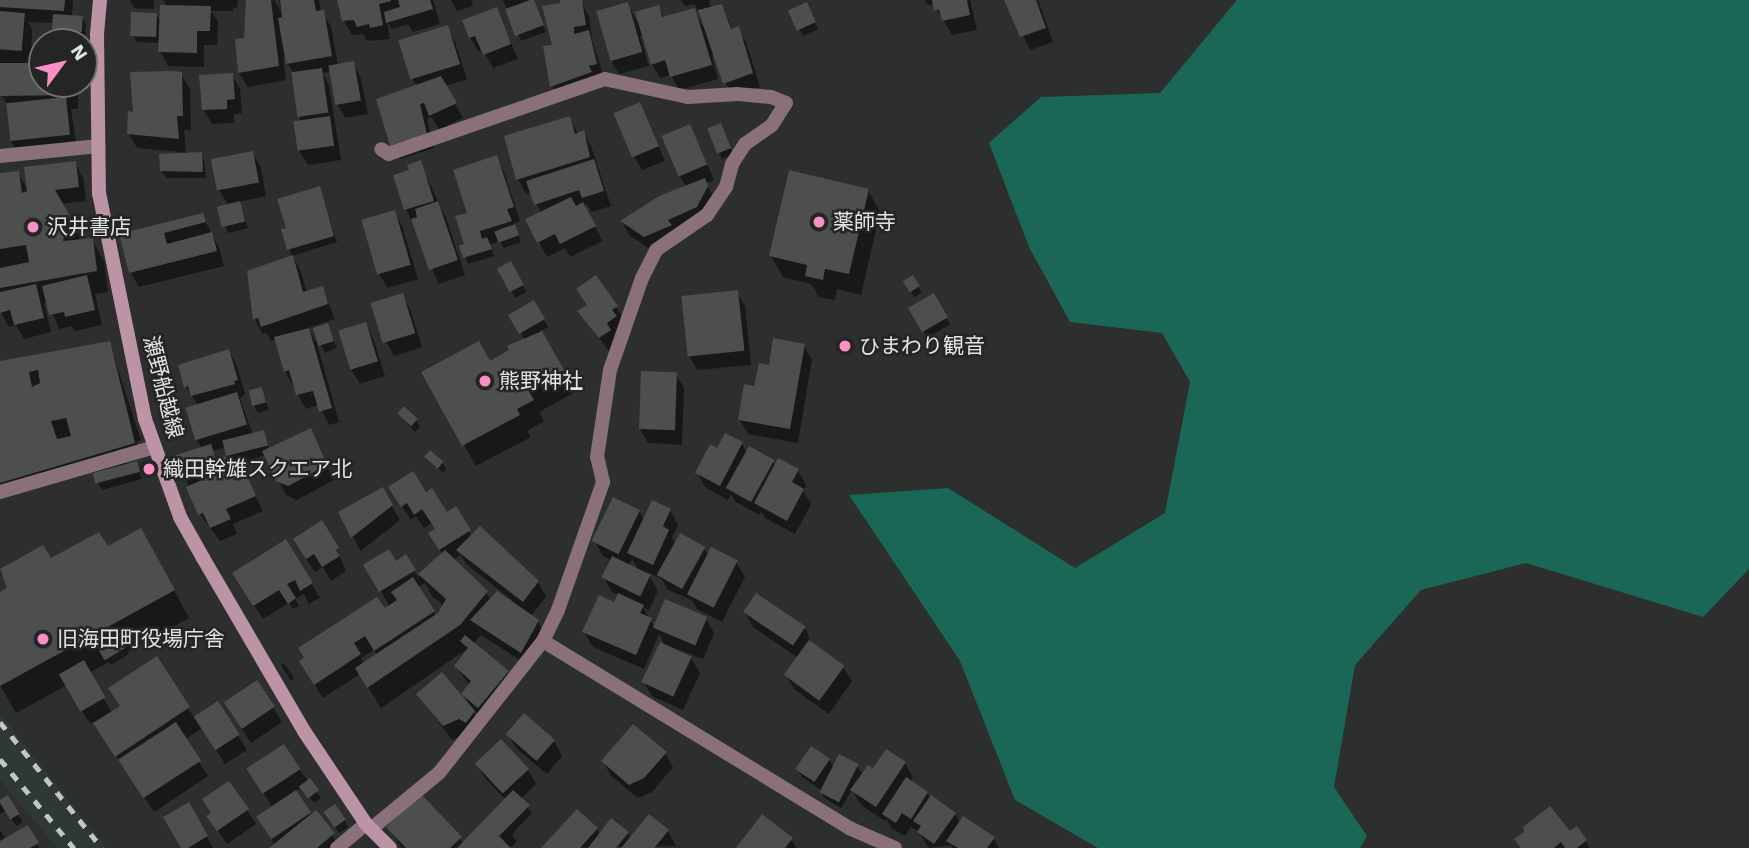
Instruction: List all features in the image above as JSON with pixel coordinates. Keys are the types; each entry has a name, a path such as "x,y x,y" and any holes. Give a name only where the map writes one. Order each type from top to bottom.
{"main road":[{"name":"瀬野船越線","path":"100,0 99,193 145,419 180,517 203,558 304,731 369,827 390,848"}],"street":[{"path":"337,848 439,773 543,641 558,610 603,482 597,457 610,370 642,278 656,250 707,215 726,187 732,164 745,144 772,125 786,103 771,97 738,94 688,97 605,79 389,154 380,149"},
{"path":"0,156 98,146"},
{"path":"0,492 155,446"},
{"path":"543,641 849,828 895,848"}],"shaded area":[{"path":"0,713 107,848 57,848 0,780"}],"green space":[{"path":"1237,0 1749,0 1749,569 1703,617 1526,563 1421,590 1355,665 1334,787 1367,836 1360,848 1098,848 1015,800 960,661 849,495 948,488 1075,568 1165,513 1190,382 1162,333 1070,322 1029,247 989,143 1041,97 1160,93"}],"building":[{"path":"0,0 65,0 64,11 0,7"},
{"path":"246,0 271,0 279,66 238,73 235,39 244,38"},
{"path":"280,0 314,0 316,11 324,10 332,56 286,64 278,18 282,17"},
{"path":"337,0 391,1 379,4 383,25 370,28 369,24 357,27 354,20 342,21"},
{"path":"398,0 430,0 433,9 386,23 384,12 400,7"},
{"path":"534,0 544,25 515,36 505,9"},
{"path":"560,0 582,0 586,25 574,27 574,34 589,30 597,64 589,66 592,72 550,87 543,46 552,45 542,6 560,3"},
{"path":"932,0 967,0 970,15 942,21 939,9 934,11"},
{"path":"1004,0 1036,0 1046,28 1020,37"},
{"path":"628,2 642,52 611,61 596,11"},
{"path":"807,2 816,22 797,31 788,11"},
{"path":"722,4 731,29 739,26 753,73 723,84 698,10"},
{"path":"160,5 211,6 210,31 197,31 197,53 158,52"},
{"path":"659,5 662,17 695,8 712,65 670,77 665,60 651,65 635,12"},
{"path":"497,7 511,44 483,55 475,36 469,38 462,20"},
{"path":"0,11 25,13 22,51 0,49"},
{"path":"131,12 157,13 156,37 130,36"},
{"path":"53,14 83,16 82,28 52,28"},
{"path":"448,25 460,64 410,79 398,40"},
{"path":"354,61 361,100 335,105 328,66"},
{"path":"0,63 28,63 28,96 0,96"},
{"path":"322,68 328,113 298,117 291,72"},
{"path":"130,72 182,72 183,116 177,116 179,139 127,134 128,111 133,112"},
{"path":"233,73 235,99 227,100 227,109 202,110 199,75"},
{"path":"441,76 457,103 429,116 424,103 420,104 427,134 390,146 376,99"},
{"path":"66,98 70,135 10,141 6,103"},
{"path":"640,102 659,146 632,158 613,113"},
{"path":"330,116 334,146 298,151 293,121"},
{"path":"570,116 575,134 584,130 590,157 516,180 504,136"},
{"path":"721,123 731,148 717,154 707,129"},
{"path":"690,124 707,165 679,177 661,136"},
{"path":"253,151 259,182 217,191 211,159"},
{"path":"202,152 203,172 160,171 159,154"},
{"path":"497,155 514,207 507,209 512,221 480,231 482,239 487,237 492,249 463,258 459,246 464,244 455,216 467,213 453,170"},
{"path":"594,159 604,191 582,198 579,190 534,205 526,181"},
{"path":"421,160 434,201 404,210 393,175 409,170 407,165"},
{"path":"76,161 79,187 55,190 69,214 63,241 93,238 97,271 0,288 0,268 29,262 26,245 0,249 0,173 19,171 22,193 27,192 24,167"},
{"name":"薬師寺","path":"789,170 869,189 849,274 825,269 823,280 805,276 807,265 769,256"},
{"path":"705,178 708,186 697,207 668,220 672,225 644,237 620,221 659,196"},
{"path":"320,186 334,236 287,250 281,229 286,228 277,199"},
{"path":"571,197 576,206 583,202 596,226 560,244 555,234 537,243 525,219"},
{"path":"240,201 245,221 222,227 217,207"},
{"path":"438,201 458,260 429,270 411,219 417,217 415,209"},
{"path":"395,210 411,265 377,274 361,220"},
{"path":"203,213 206,222 164,233 167,244 212,232 217,251 129,273 119,234"},
{"path":"515,224 519,235 498,243 494,232"},
{"path":"293,255 303,292 323,286 328,304 261,327 258,318 253,320 247,271"},
{"path":"511,261 524,285 510,292 497,269"},
{"path":"87,275 95,310 65,317 64,312 49,315 42,286"},
{"path":"596,275 618,306 612,310 617,316 607,323 611,330 599,338 577,311 587,305 576,289"},
{"path":"913,275 920,286 910,292 903,281"},
{"path":"36,284 44,318 14,325 10,310 0,313 0,292"},
{"path":"738,290 744,351 688,357 681,296"},
{"path":"403,293 415,333 383,343 370,303"},
{"path":"934,293 948,317 922,332 908,308"},
{"path":"534,300 545,319 519,334 508,315"},
{"path":"366,322 378,361 350,370 338,330"},
{"path":"328,323 334,341 319,346 313,328"},
{"path":"309,328 332,408 319,412 313,391 296,395 289,370 284,372 274,337"},
{"name":"熊野神社","path":"542,331 564,370 528,390 534,400 517,409 520,415 462,446 421,372 479,341 490,361 509,350 507,346"},
{"path":"773,338 805,344 790,429 738,420 744,384 754,386 759,363 769,365"},
{"path":"110,341 135,443 0,483 0,361","holes":["38,370 40,383 32,387 29,372","66,418 71,436 57,439 51,421"]},
{"path":"229,349 238,380 234,381 235,384 191,396 188,386 184,388 178,365"},
{"path":"641,371 677,372 675,430 639,429"},
{"path":"262,387 266,403 252,406 248,390"},
{"path":"237,392 247,425 195,440 185,408"},
{"path":"404,406 418,419 411,426 397,413"},
{"path":"311,428 327,465 288,486 276,481 262,451"},
{"path":"264,430 268,446 226,456 222,440"},
{"path":"725,433 743,442 720,486 695,473 710,444 717,448"},
{"path":"211,444 216,459 225,456 228,465 184,480 176,455"},
{"path":"749,446 774,460 751,502 726,488"},
{"path":"430,450 444,462 438,469 424,457"},
{"path":"778,458 799,469 792,482 804,489 787,521 754,503"},
{"path":"137,461 140,472 95,484 93,473"},
{"path":"241,463 256,496 226,509 231,519 210,528 203,513 198,515 186,487"},
{"path":"413,471 426,492 432,488 447,512 456,506 471,530 439,550 428,533 435,529 422,509 414,515 407,503 401,507 388,487"},
{"path":"383,487 393,505 351,538 338,512"},
{"path":"613,497 640,510 618,554 592,541"},
{"path":"652,500 671,509 663,526 669,530 653,565 627,553"},
{"path":"322,520 339,548 336,550 340,556 322,567 314,554 306,559 293,539"},
{"path":"480,526 539,581 523,602 456,550"},
{"name":"旧海田町役場庁舎","path":"141,528 175,590 0,686 0,592 7,588 0,569 43,545 51,558 99,532 108,546"},
{"path":"680,533 705,547 682,589 657,575"},
{"path":"286,539 313,583 300,591 295,580 287,584 296,598 288,604 279,590 253,606 232,573"},
{"path":"711,547 738,561 714,608 687,594"},
{"path":"389,549 396,561 406,554 416,570 379,592 363,565"},
{"path":"445,550 488,591 460,625 367,688 355,668 438,613 446,599 418,574"},
{"path":"612,556 651,575 640,596 601,578"},
{"path":"413,577 435,611 374,651 365,636 354,643 361,654 314,685 299,661 304,658 298,648 377,597 385,608 397,600 391,592"},
{"path":"497,591 539,620 521,653 470,620"},
{"path":"618,593 644,605 640,613 652,618 636,655 582,632 599,595 614,602"},
{"path":"756,593 806,627 793,646 743,612"},
{"path":"665,599 707,617 695,646 653,628"},
{"path":"465,635 509,671 478,708 461,694 471,681 454,666 468,648 460,641"},
{"path":"120,637 126,647 105,660 99,650"},
{"path":"809,640 845,666 819,701 784,675"},
{"path":"660,642 692,657 673,697 641,682"},
{"path":"157,656 190,707 115,757 93,723 120,706 108,688"},
{"path":"84,660 106,697 80,712 59,674"},
{"path":"442,672 475,711 466,723 459,719 443,726 416,694"},
{"path":"257,680 275,707 242,729 224,702"},
{"path":"218,701 240,735 215,750 194,717"},
{"path":"524,713 555,740 537,761 506,734"},
{"path":"176,722 201,761 143,798 118,760"},
{"path":"633,724 667,752 644,778 629,785 601,761"},
{"path":"501,739 529,769 503,794 475,764"},
{"path":"284,744 300,769 263,794 246,769"},
{"path":"811,746 830,759 814,782 795,769"},
{"path":"886,749 906,762 876,807 850,790 868,765 873,768"},
{"path":"839,754 859,764 839,802 819,792"},
{"path":"906,777 928,792 911,819 902,813 896,823 882,814"},
{"path":"310,778 319,790 308,798 299,786"},
{"path":"229,781 249,809 217,831 206,816 211,813 202,799"},
{"path":"296,790 311,812 271,839 256,817"},
{"path":"513,790 530,805 499,836 511,848 457,848"},
{"path":"421,794 462,837 450,848 406,848 386,827"},
{"path":"8,795 20,814 10,819 0,803"},
{"path":"931,795 956,813 934,844 917,832 921,826 913,821"},
{"path":"189,802 208,836 188,848 181,848 163,817"},
{"path":"335,804 346,820 334,828 324,812"},
{"path":"1550,806 1570,831 1577,826 1587,840 1577,848 1565,848 1561,842 1554,848 1521,848 1514,839 1524,832 1523,827"},
{"path":"577,809 598,828 580,848 541,848"},
{"path":"316,810 335,833 317,848 269,848"},
{"path":"649,814 669,830 654,848 621,848"},
{"path":"762,814 793,838 785,848 736,848"},
{"path":"963,816 995,837 987,848 958,848 946,841"},
{"path":"611,818 629,832 616,848 588,848"},
{"path":"28,825 39,843 30,848 0,848 0,841"}],"railway":[{"path":"0,722 102,848"},
{"path":"0,759 74,848"}],"place":[{"name":"薬師寺","path":"819,222"},
{"name":"沢井書店","path":"33,227"},
{"name":"ひまわり観音","path":"845,346"},
{"name":"熊野神社","path":"485,381"},
{"name":"織田幹雄スクエア北","path":"149,469"},
{"name":"旧海田町役場庁舎","path":"43,639"}]}
